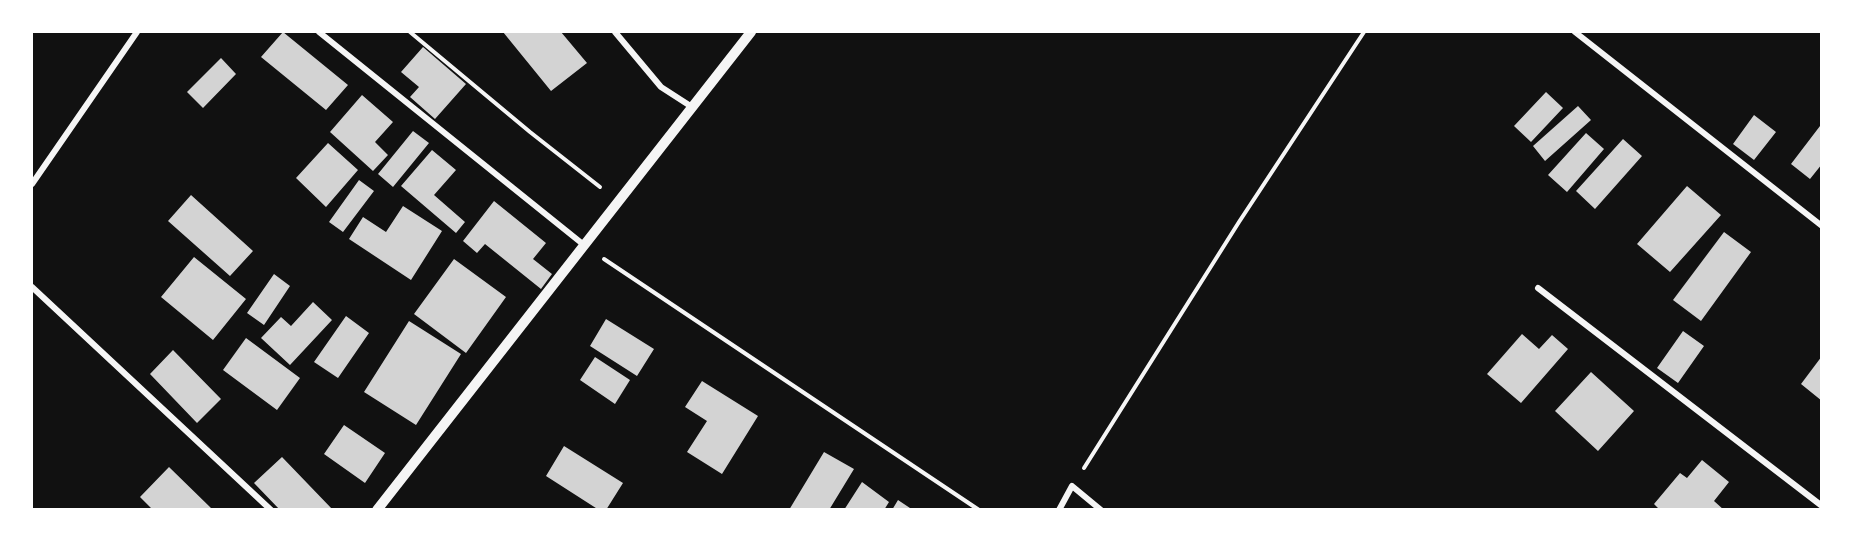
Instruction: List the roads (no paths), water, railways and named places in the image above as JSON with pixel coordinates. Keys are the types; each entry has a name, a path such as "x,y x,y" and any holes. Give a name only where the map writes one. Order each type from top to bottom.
{"street":[{"path":"32,184 137,32"},
{"path":"319,32 584,245"},
{"path":"615,32 661,87 692,108"},
{"path":"378,510 751,32"},
{"path":"1575,32 1821,226"},
{"path":"32,287 271,510"},
{"path":"1538,288 1821,506"},
{"path":"1059,510 1072,486 1100,508"}]}
